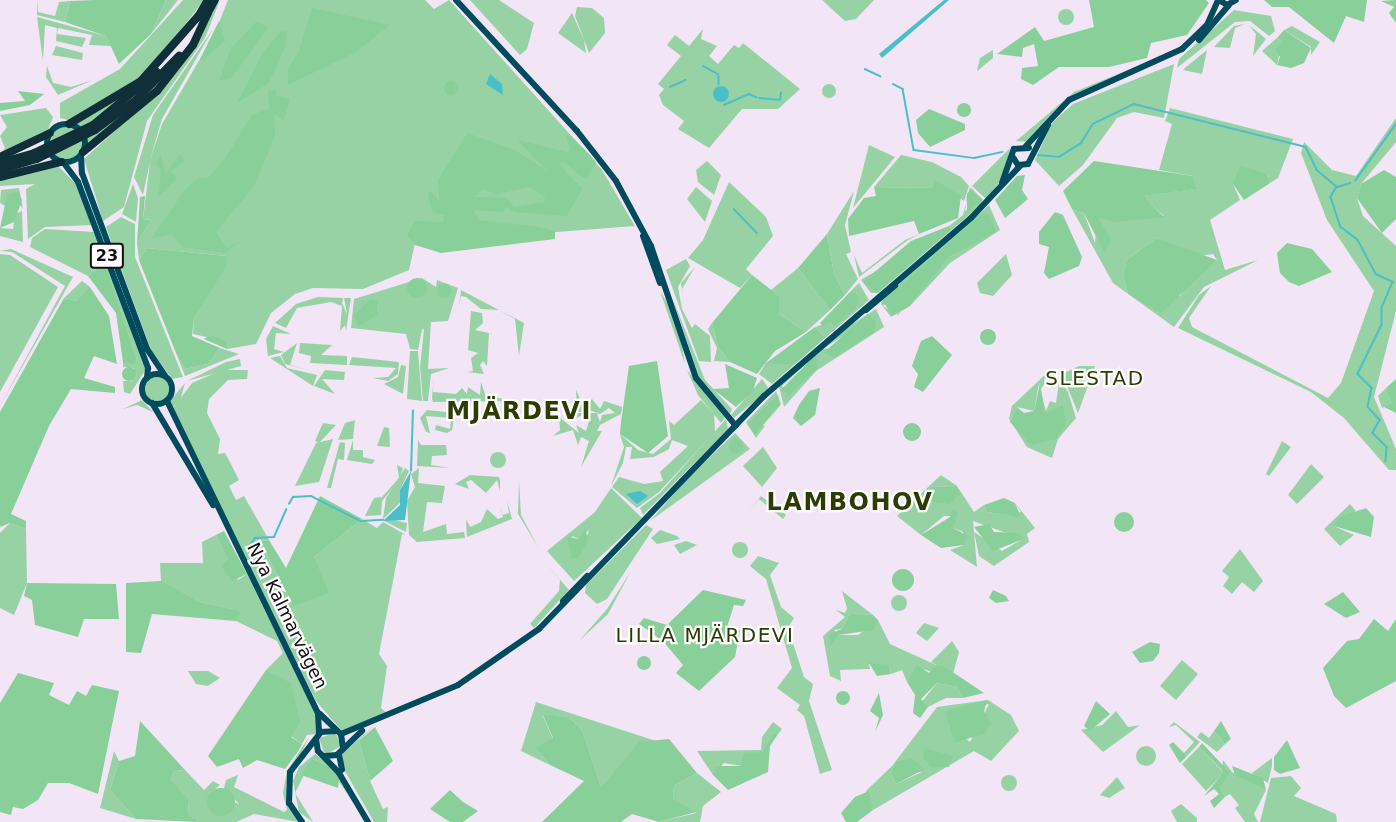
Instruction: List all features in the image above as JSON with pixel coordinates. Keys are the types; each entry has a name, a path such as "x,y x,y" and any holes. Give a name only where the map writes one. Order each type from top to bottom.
{"highway":[{"path":"82,153 157,91 193,45 208,0"},
{"path":"0,170 35,156 94,127 154,75 215,0"},
{"path":"69,124 141,81 204,13"},
{"path":"0,157 50,133"},
{"path":"0,164 35,156"},
{"path":"0,177 62,162"}],"main road":[{"path":"456,0 483,27"},
{"path":"461,0 610,173 633,211 701,387 735,423"},
{"path":"1144,70 1200,34 1218,0 1229,5"},
{"path":"1026,146 1053,113 1082,94 1144,70 1184,51 1236,0"},
{"path":"304,822 289,803 288,780 318,736 377,721 404,709 497,660 524,640 627,539 735,423 827,339 984,206 1020,166 1031,162 1033,153 1052,119 1082,94"},
{"path":"50,133 69,124"},
{"name":"23","path":"69,124 83,135 82,173 147,349 172,389 167,400"},
{"name":"23","path":"50,133 47,149 75,175 94,224 148,368 142,393 152,403"},
{"path":"993,196 1017,146 1026,146 1033,153"},
{"path":"62,162 82,153"},
{"path":"1012,156 1020,166"},
{"path":"147,378 165,376"},
{"path":"152,403 167,400"},
{"name":"Nya Kalmarvägen","path":"167,400 318,713 339,732"},
{"name":"Nya Kalmarvägen","path":"152,403 229,532"},
{"name":"Nya Kalmarvägen","path":"318,713 318,736"},
{"path":"304,822 294,806 290,784 301,761 341,751 377,721"},
{"name":"23","path":"339,732 341,751 338,764 369,822"},
{"name":"23","path":"318,736 322,754 369,822"}],"green space":[{"path":"37,0 38,12 55,16 59,2 70,1 65,22 37,15"},
{"path":"166,0 178,0 151,34"},
{"path":"166,0 151,34 119,64 106,36 65,22 70,1"},
{"path":"183,0 204,0 148,72 72,121 60,118 60,103 120,69"},
{"path":"220,0 205,38 147,121 124,207 103,221 84,159 162,88"},
{"path":"228,0 425,0 434,9 449,0 602,170 635,226 415,243 409,270 363,289 313,288 295,294 271,313 256,344 227,349 228,342 193,334 194,318 226,265 226,256 147,248 139,260 137,243 151,220 143,219 150,162 143,195 134,177 153,115 213,29 162,119 150,160 162,124 214,35"},
{"path":"470,0 499,0 534,23 527,49 520,55"},
{"path":"822,0 874,0 856,19 845,21"},
{"path":"1089,0 1206,0 1209,3 1187,35 1151,43 1147,58 1109,67 1059,67 1033,85 1021,79 1022,68 1038,66 1034,44 1023,48 1022,57 997,54 1035,27 1044,41 1094,27"},
{"path":"1264,0 1367,0 1364,22 1346,16 1334,43 1289,7 1272,7"},
{"path":"1396,0 1396,23 1389,13 1394,7 1381,1"},
{"path":"577,7 592,8 604,18 605,33 589,53 575,16"},
{"path":"312,8 390,25 356,52 288,85 288,69 299,51"},
{"path":"1063,9 1069,9 1074,17 1072,23 1063,25 1058,20 1058,14"},
{"path":"1234,10 1271,16 1275,31 1269,36 1250,21 1235,22 1177,68 1179,59"},
{"path":"572,13 584,40 586,53 558,33"},
{"path":"37,17 106,36 111,46 89,45 92,35 58,28 57,34 86,38 82,47 56,41 57,28 45,25 43,61"},
{"path":"219,21 225,41 201,62 200,59"},
{"path":"256,22 269,27 232,77 219,81 231,48"},
{"path":"1245,24 1235,28 1230,48 1214,47 1234,26"},
{"path":"1249,25 1266,39 1253,56 1256,34"},
{"path":"1292,26 1320,42 1311,55 1311,47 1284,30"},
{"path":"703,29 701,39 717,46 709,56 718,64 734,45 739,48 743,43 800,89 778,109 742,109 709,148 678,129 684,121 663,105 659,95 664,89 658,84 681,56 667,45 675,35 689,46"},
{"path":"1284,30 1311,48 1304,63 1291,68 1277,65 1280,57 1275,49 1282,42 1277,38"},
{"path":"281,31 287,32 285,47 269,83 237,103 264,51"},
{"path":"1277,38 1282,42 1277,65 1262,51"},
{"path":"56,46 83,53 82,60 52,55"},
{"path":"993,50 993,58 977,71 980,58"},
{"path":"1207,50 1202,74 1183,70 1186,67"},
{"path":"1145,63 1064,102 1030,142 1016,141 1074,92"},
{"path":"1174,64 1164,118 1134,112 1117,118 1083,165 1059,186 1035,160 1052,123 1073,104"},
{"path":"47,66 53,83 71,87 93,80 58,95 46,77"},
{"path":"163,79 158,87 87,146 76,124 133,89 97,133"},
{"path":"451,81 456,83 458,88 456,93 451,95 446,93 444,88 446,83"},
{"path":"829,84 834,86 836,91 834,96 829,98 824,96 822,91 824,86"},
{"path":"276,89 276,96 290,99 284,121 274,113 275,136 254,186 216,232 227,248 238,242 226,253 183,247 171,234 151,239 184,191 198,178 208,178 224,160 252,115 269,108 268,92"},
{"path":"18,91 44,94 30,105 0,111 0,103 25,101"},
{"path":"961,103 967,103 971,110 967,117 961,117 957,113 957,107"},
{"path":"46,108 53,117 48,130 0,154 5,148 0,136 7,127 0,115"},
{"path":"1170,108 1293,139 1278,178 1270,183 1267,174 1233,184 1240,200 1210,220 1225,270 1258,260 1204,287 1174,327 1128,294 1113,283 1072,209 1084,213 1095,243 1097,218 1164,216 1142,196 1195,189 1193,176 1159,170 1172,124 1165,121","holes":["1156,238 1199,256 1213,254 1217,260 1191,279 1180,296 1128,294 1123,274 1127,260"]},
{"path":"929,109 965,124 965,130 930,147 918,133 916,120"},
{"path":"1396,118 1396,142 1361,184 1357,198 1363,216 1396,246 1396,311 1374,397 1396,449 1396,470 1389,470 1344,418 1311,392 1178,328 1199,295 1211,286 1189,318 1192,327 1328,398 1341,383 1374,291 1327,220 1301,153 1304,142 1332,170 1356,176"},
{"path":"66,126 78,131 83,143 78,155 66,160 54,155 49,143 54,131"},
{"path":"467,133 515,150 549,172 517,140 566,152 571,151 566,137 570,135 596,162 586,180 563,161 559,164 582,189 567,216 514,212 506,206 503,212 474,210 478,220 539,227 555,231 555,239 441,253 415,245 407,235 415,221 443,222 444,215 433,213 428,197 430,191 439,200 438,180","holes":["530,187 545,197 544,202 514,207 506,198 474,197 483,189 497,194"]},
{"path":"869,145 895,157 853,208"},
{"path":"1010,148 1003,178 986,199 972,186"},
{"path":"161,154 165,175 180,154 185,161 171,171 177,178 158,197 161,172 156,163"},
{"path":"901,155 932,162 961,177 969,186 964,201 934,179 934,188 874,187"},
{"path":"707,161 721,175 714,195 698,182 696,170"},
{"path":"1094,161 1193,176 1196,189 1143,196 1164,217 1116,222 1098,218 1111,240 1104,252 1084,213 1072,209 1063,191"},
{"path":"1240,165 1267,174 1270,183 1244,200 1233,184"},
{"path":"58,166 76,184 92,225 45,227 28,239 26,189 35,184 0,186 0,179"},
{"path":"1384,170 1396,177 1396,219 1382,233 1357,198 1361,184"},
{"path":"1025,175 1022,190 1028,199 1005,218 995,200 1017,176"},
{"path":"934,179 961,196 958,218 919,234 914,221 849,236 848,219 864,198 876,196 874,187 933,188"},
{"path":"729,182 766,217 773,236 746,269 752,275 740,288 688,258 703,240"},
{"path":"133,184 138,198 136,222 122,214"},
{"path":"696,187 712,201 705,222 687,199"},
{"path":"19,188 23,208 18,203 7,207 0,203 1,190"},
{"path":"971,188 983,200 967,212 967,194"},
{"path":"854,191 845,225 851,252 846,254 858,279 845,295 834,274 827,234"},
{"path":"18,192 22,200 14,222 0,228 7,195"},
{"path":"145,196 143,219 151,220 137,243 140,197"},
{"path":"981,201 983,203 878,293 871,293 861,280 952,229 949,226 963,215 966,203 965,211"},
{"path":"989,205 1000,230 950,263 910,306 902,311 948,258 995,232 993,224 883,306 896,314 891,317 881,304 883,298"},
{"path":"22,211 23,242 0,236 0,228 13,229 15,214"},
{"path":"1055,212 1063,215 1082,257 1079,266 1049,279 1044,273 1049,247 1039,244 1039,232"},
{"path":"982,214 990,214 996,232 948,258 908,307 892,316 883,301"},
{"path":"121,217 135,224 135,257 183,377 172,379 151,350 106,227"},
{"path":"949,226 952,229 877,292 863,282 911,241"},
{"path":"45,229 94,232 146,369 130,394 124,392 123,381 132,381 134,368 123,367 123,362 137,360 105,265 88,276 30,247 32,238"},
{"path":"922,233 908,240 859,277 854,255 862,273 905,240"},
{"path":"827,234 834,274 845,295 830,310 798,268"},
{"path":"1156,238 1217,260 1161,313 1128,294 1123,274 1127,260"},
{"path":"1287,243 1312,249 1332,272 1299,286 1289,282 1280,273 1277,253"},
{"path":"147,248 226,256 227,265 194,318 192,336 220,348 208,364 185,369 176,353 139,260"},
{"path":"11,249 73,277 0,406 65,286 12,252 0,251"},
{"path":"0,254 10,255 58,287 0,392"},
{"path":"1006,254 1012,275 993,296 980,293 977,283"},
{"path":"686,259 690,266 678,287 682,309 692,328 695,324 710,336 711,362 699,361 666,270"},
{"path":"105,264 137,360 134,364 123,362 116,313 88,276"},
{"path":"695,267 682,289 685,311 681,283"},
{"path":"798,268 830,310 806,332 779,314 779,296 771,290"},
{"path":"752,275 779,296 779,314 806,332 775,351 757,374 730,362 718,347 712,323"},
{"path":"417,278 424,281 427,288 424,295 417,298 410,295 407,288 410,281"},
{"path":"422,278 436,287 437,280 458,288 448,321 431,322 428,369 449,368 431,374 428,401 423,401 420,367 424,329 417,332 422,330 418,350 410,349 406,334 351,328 354,299"},
{"path":"82,281 90,287 88,292 77,301 64,298"},
{"path":"859,283 869,300 825,338 815,327 830,322 834,327 859,296 852,290"},
{"path":"441,284 447,284 451,291 447,298 441,298 437,294 437,288"},
{"path":"90,287 109,316 117,364 94,356 84,378 115,387 115,393 71,389 49,426 11,514 26,521 26,529 10,523 0,527 0,412 64,298 77,301"},
{"path":"461,290 524,323 519,356 515,319 499,310 481,309 466,297 461,296 459,307"},
{"path":"852,290 859,296 858,306 834,327 830,322 823,327 820,323"},
{"path":"660,291 669,306 681,339 685,364"},
{"path":"318,297 343,298 342,303 347,314 344,298 351,298 346,331 345,325 340,331 342,306 331,302 297,308 286,328 275,323 296,304"},
{"path":"672,297 705,380 732,409 730,414 700,380"},
{"path":"370,299 377,301 377,315 358,327 354,315"},
{"path":"876,309 884,327 816,371 784,407 779,386 835,335","holes":["864,322 874,331 853,345 823,349","814,356 819,368 791,394 782,386"]},
{"path":"471,311 482,313 483,323 475,330 489,333 487,366 483,361 480,365 484,374 467,372 473,371 471,358 478,353 468,350"},
{"path":"868,314 876,322 874,332 835,357 823,353"},
{"path":"712,323 718,347 730,362 714,361 717,348 708,329"},
{"path":"273,326 291,334 276,333 274,349 284,352 268,356 266,339"},
{"path":"815,327 825,338 794,365 766,363"},
{"path":"988,329 994,331 996,337 994,343 988,345 982,343 980,337 982,331"},
{"path":"211,335 228,342 227,349 204,339"},
{"path":"932,336 952,355 923,392 914,387 918,374 912,366 921,341"},
{"path":"297,343 290,365 319,373 285,364 281,355"},
{"path":"300,343 332,345 321,355 347,356 347,365 310,363 311,356 299,353"},
{"path":"220,348 239,354 185,376 176,353 185,369 208,364"},
{"path":"410,351 418,351 422,401 407,399"},
{"path":"815,355 819,368 790,395 781,390"},
{"path":"280,356 287,368 317,375 313,386 270,358"},
{"path":"352,357 399,362 398,374 388,381 373,378 388,377 396,368 349,365"},
{"path":"240,359 241,366 187,381 226,362"},
{"path":"657,361 668,436 648,453 620,434 621,422 629,366"},
{"path":"779,362 794,365 772,384 759,374 766,363"},
{"path":"725,364 757,378 753,391 736,407 713,389 729,388"},
{"path":"401,365 406,366 403,394 384,384 398,377"},
{"path":"1079,366 1095,366 1078,413 1062,374"},
{"path":"126,367 132,367 136,374 132,381 126,381 122,377 122,371"},
{"path":"1051,369 1057,378 1050,376 1040,390 1039,383 1034,411 1017,407 1010,421 1012,406"},
{"path":"222,370 248,370 247,379 228,380 209,399 207,413 220,439 218,454 225,453 239,480 229,486 236,500 244,496 269,540 260,541 293,606 314,557 362,519 377,528 383,522 406,535 402,534 379,654 387,666 381,708 388,714 343,732 316,701 171,411 192,383"},
{"path":"325,370 345,372 344,380 322,379 335,394 314,386"},
{"path":"687,370 725,418 721,423 698,395"},
{"path":"434,376 433,392 456,394 462,388 467,394 468,387 480,395 481,382 485,394 510,401 433,402 432,398"},
{"path":"157,377 166,380 169,389 166,398 157,401 148,398 145,389 148,380"},
{"path":"762,379 769,389 734,418 731,415"},
{"path":"1396,379 1396,413 1384,407 1392,403 1386,388"},
{"path":"1059,380 1068,392 1076,418 1058,439 1052,458 1027,447 1011,422 1045,414 1041,394 1046,411 1050,401 1056,403"},
{"path":"185,383 180,401 173,407 169,402"},
{"path":"1040,383 1045,413 1063,405 1066,424 1056,439 1031,445 1010,422 1017,407 1024,413 1034,411"},
{"path":"820,388 815,415 801,426 793,418 799,405 809,391"},
{"path":"1386,388 1393,403 1382,408 1378,396"},
{"path":"576,390 584,408 592,399 600,409 604,401 622,407 621,414 600,425 597,431 602,431 581,467 589,441 581,437 578,445 573,430 553,436 560,430 559,417 579,433 576,425 586,431 589,421 585,414 576,418 577,413 597,413 600,422 602,415 615,413 609,408 600,414 592,411 577,412"},
{"path":"776,391 781,404 767,423 778,407 750,421 765,426 756,438 746,422"},
{"path":"778,395 780,405 755,435 747,424"},
{"path":"142,400 153,412 137,405 123,409"},
{"path":"701,400 714,414 715,432 659,492 637,508 612,487 619,477 644,484 663,481 660,472 688,446 672,440 669,449 654,457 630,459 632,447 626,447 623,463 611,486 624,447 620,434 638,450 653,454 671,439 669,421 674,425"},
{"path":"427,410 455,413 452,430 447,433 435,430 436,425 450,429 451,418 426,416 430,433 426,432 420,418"},
{"path":"726,419 728,429 643,515 640,508 660,493"},
{"path":"355,420 353,439 338,440 345,423"},
{"path":"323,423 336,425 319,443 315,441"},
{"path":"912,423 918,426 921,432 918,438 912,441 906,438 903,432 906,426"},
{"path":"384,427 389,428 390,447 377,446"},
{"path":"735,433 750,449 650,521 687,479"},
{"path":"333,439 319,482 295,486 316,443"},
{"path":"733,439 739,439 743,446 739,453 733,453 729,449 729,443"},
{"path":"353,440 353,450 363,450 363,457 375,460 372,464 347,460"},
{"path":"418,440 421,445 446,445 447,455 432,456 431,465 450,468 417,466"},
{"path":"1282,441 1291,447 1269,476 1266,474"},
{"path":"340,442 345,443 344,460 338,459 331,488 327,488"},
{"path":"763,447 777,468 762,487 743,466"},
{"path":"498,452 506,460 498,468 490,460"},
{"path":"1311,464 1324,477 1297,504 1288,495"},
{"path":"397,465 403,468 399,480 382,501 381,515 365,516 374,498 382,497 399,478"},
{"path":"405,468 409,471 400,490 403,500 383,519 386,498"},
{"path":"419,468 418,483 445,486 442,503 427,502 423,532 446,524 447,534 464,532 465,538 417,542 409,535 407,501 415,487 411,474"},
{"path":"470,475 499,477 500,491 497,480 486,493 471,480 466,482 469,489 455,484"},
{"path":"941,475 957,486 932,487 927,503 957,498 959,489 974,512 984,505 987,512 1010,515 1021,512 1015,503 1035,528 1027,534 1029,542 994,566 979,556 974,532 1002,551 1023,539 973,521 977,567 950,550 964,545 963,532 953,528 956,516 944,516 921,535 897,516"},
{"path":"519,480 521,515 538,547 518,514"},
{"path":"957,486 961,494 949,504 924,501 932,487"},
{"path":"611,488 642,518 574,581 547,551 595,512","holes":["589,530 580,557 575,557 572,536 579,539"]},
{"path":"320,496 362,519 314,557 329,593 293,606 260,541 269,540 286,568"},
{"path":"761,496 786,515 783,519 759,499 747,513"},
{"path":"1004,498 1015,503 1021,517 987,512 984,505"},
{"path":"507,501 512,519 467,537 466,519 470,527 481,522 487,509 498,519 503,517 500,507 503,515 509,513"},
{"path":"1350,504 1356,511 1334,526 1354,535 1340,546 1324,529"},
{"path":"1366,508 1374,517 1371,537 1334,526 1339,517"},
{"path":"952,510 958,513 953,528 968,536 964,545 941,548 921,535 950,517"},
{"path":"1124,512 1131,515 1134,522 1131,529 1124,532 1117,529 1114,522 1117,515"},
{"path":"390,519 407,523 406,532 384,521"},
{"path":"10,523 26,529 27,583 14,615 0,608 0,533"},
{"path":"989,524 994,532 1019,533 1024,539 993,551 974,527"},
{"path":"646,525 653,529 607,599 597,604 585,593 586,585"},
{"path":"585,529 588,539 580,557 572,559 567,537 579,539"},
{"path":"660,530 680,539 657,544 651,538"},
{"path":"224,531 247,574 232,581 221,566 228,560 216,535"},
{"path":"216,535 238,580 247,574 318,719 316,734 307,735 302,744 291,736 291,684 266,670 283,653 277,641 236,621 240,611 200,602 161,582 160,563 203,563 202,542"},
{"path":"686,541 697,545 680,554 674,545"},
{"path":"740,542 748,550 740,558 732,550"},
{"path":"1240,549 1263,581 1254,592 1242,582 1232,594 1223,586 1229,577 1222,571"},
{"path":"758,556 779,563 770,575 781,607 794,618 788,628 804,677 813,684 809,701 832,770 820,774 804,716 797,710 800,705 777,688 792,668 766,579 750,566"},
{"path":"541,558 569,590 534,628 530,624 559,591 560,580"},
{"path":"903,569 911,572 914,580 911,588 903,591 895,588 892,580 895,572"},
{"path":"631,571 608,614 579,641 607,609"},
{"path":"161,581 200,602 241,611 236,621 152,614 141,653 126,652 126,583"},
{"path":"27,583 116,584 119,619 84,619 78,637 35,625 32,600 24,596"},
{"path":"703,590 746,600 743,606 734,605 727,627 740,630 735,657 699,691 676,673 683,665 663,641 639,624 644,618 667,625"},
{"path":"993,590 1006,596 1009,601 996,603 989,598"},
{"path":"842,591 873,615 850,613 842,629 834,630 837,635 858,635 878,620 890,644 936,665 932,672 917,667 907,682 902,670 891,674 890,668 869,664 870,669 840,670 841,681 830,676 823,636 845,617 836,610 845,613 847,608"},
{"path":"1343,592 1360,612 1346,618 1324,604"},
{"path":"899,595 905,597 907,603 905,609 899,611 893,609 891,603 893,597"},
{"path":"850,613 873,615 878,620 874,630 838,635 830,647 829,634 842,629"},
{"path":"1374,619 1388,631 1396,619 1396,681 1346,708 1334,696 1323,668 1347,641 1359,639"},
{"path":"924,623 939,628 927,641 916,633"},
{"path":"952,641 959,652 953,674 931,662"},
{"path":"1150,642 1160,644 1159,653 1153,661 1140,663 1132,652"},
{"path":"641,656 647,656 651,663 647,670 641,670 637,666 637,660"},
{"path":"1182,660 1198,674 1176,700 1160,686"},
{"path":"869,663 889,665 891,674 877,676"},
{"path":"917,665 929,673 936,665 945,667 984,693 963,698 957,687 937,683 921,699 928,707 920,718 913,713 915,695 907,682"},
{"path":"266,670 291,683 300,722 291,737 302,744 299,750 285,769 257,760 243,768 239,759 217,767 208,756"},
{"path":"188,671 208,671 220,678 208,686 196,684"},
{"path":"18,673 54,683 49,695 69,705 77,691 86,696 92,685 119,691 98,794 69,783 48,783 38,800 23,809 13,807 11,815 0,812 0,703"},
{"path":"937,683 957,687 963,698 946,698 928,707 920,704"},
{"path":"843,691 848,693 850,698 848,703 843,705 838,703 836,698 838,693"},
{"path":"879,693 883,715 875,732 879,718 870,711"},
{"path":"987,700 984,712 991,723 985,733 955,743 945,711"},
{"path":"988,700 1011,715 1019,731 991,761 974,751 873,810 866,791 892,766 937,707","holes":["989,704 970,742 951,726 945,711","922,772 896,784 891,773"]},
{"path":"1096,701 1110,714 1090,731 1084,726"},
{"path":"536,702 656,741 639,743 601,787 582,730 569,717 543,716 553,739 537,749 550,765 521,751"},
{"path":"1116,711 1128,727 1140,725 1103,752 1081,730 1102,725"},
{"path":"543,715 569,717 582,730 601,787 639,742 669,739 697,773 674,786 673,799 696,812 659,822 632,814 621,822 542,822 584,781 550,765 536,748 553,738"},
{"path":"140,721 185,770 174,771 171,779 189,799 188,813 198,822 136,819 110,790 119,761 135,756"},
{"path":"1221,721 1231,739 1225,744 1214,731"},
{"path":"773,722 782,729 778,734 774,732 762,752 741,766 724,763 713,775 697,751 761,750 762,737"},
{"path":"1174,722 1200,742 1187,756 1184,753 1194,742 1176,725 1169,727"},
{"path":"374,726 359,741 370,781 383,809 388,807 387,822 374,822 342,766 343,753"},
{"path":"375,727 393,761 370,781 359,741"},
{"path":"1214,731 1225,744 1217,752 1197,737 1201,732 1209,738"},
{"path":"774,732 778,734 770,746 768,772 728,790 713,775 716,766 741,766 743,754 762,752"},
{"path":"336,733 341,746 325,755 319,738"},
{"path":"309,737 286,786 299,822 254,814 236,822 198,822 188,813 189,799 171,779 174,771 185,770 204,790 213,781 220,785 209,794 239,804 224,788 226,780 238,775 234,787 284,812 287,810 283,793 287,771"},
{"path":"1287,740 1300,768 1280,774 1274,770 1274,757"},
{"path":"1173,742 1187,756 1180,763 1169,745"},
{"path":"1202,743 1230,773 1220,787 1225,797 1214,808 1210,801 1219,794 1214,789 1204,796 1224,772 1199,747"},
{"path":"1146,746 1153,749 1156,756 1153,763 1146,766 1139,763 1136,756 1139,749"},
{"path":"1199,747 1224,773 1206,791 1182,764"},
{"path":"924,748 953,756 949,767 931,767 923,757"},
{"path":"114,751 119,761 110,790 136,819 100,808"},
{"path":"315,754 333,768 367,822 328,766 312,759 295,793 293,781 299,767"},
{"path":"911,758 925,769 896,784 891,773 896,762"},
{"path":"1272,758 1272,766 1268,783 1252,773"},
{"path":"312,759 328,766 339,779 338,788 301,775"},
{"path":"1223,760 1232,772 1266,790 1254,814 1258,822 1245,822 1235,808 1239,805 1230,794 1225,797 1220,787"},
{"path":"1232,766 1263,778 1266,790 1235,775"},
{"path":"697,773 721,792 703,806 700,822 659,822 696,813 673,799 674,786"},
{"path":"1009,775 1017,783 1009,791 1001,783"},
{"path":"1291,776 1301,788 1294,796 1336,814 1337,822 1260,822 1271,778"},
{"path":"1117,777 1125,788 1109,798 1100,795"},
{"path":"221,788 231,792 235,802 231,812 221,816 211,812 207,802 211,792"},
{"path":"450,790 463,802 478,811 463,822 450,822 430,809"},
{"path":"869,791 873,810 857,822 846,822 841,813 855,797"},
{"path":"295,794 313,822 299,812"},
{"path":"1181,804 1197,818 1197,822 1177,822 1171,811"}],"water":[{"path":"944,0 949,0 882,58 879,54"},
{"path":"490,74 502,84 503,95 486,84"},
{"path":"721,86 727,88 729,94 727,100 721,102 715,100 713,94 715,88"},
{"path":"411,471 405,520 383,521 400,505 400,490"},
{"path":"640,491 648,496 637,504 626,494"}],"waterway":[{"path":"703,66 718,74"},
{"path":"865,69 880,76"},
{"path":"719,76 719,84"},
{"path":"670,87 686,80"},
{"path":"893,84 903,89 914,150 974,158 1002,152"},
{"path":"759,98 780,100 781,93"},
{"path":"724,105 749,94 756,97"},
{"path":"1038,155 1059,157 1081,143 1093,124 1134,104 1306,147 1317,170 1337,187 1331,197 1341,227 1358,240 1376,274 1393,282 1382,308 1382,325 1358,374 1372,388 1368,407 1380,420 1373,433 1387,447 1386,461"},
{"path":"1355,181 1396,124"},
{"path":"1338,187 1350,183"},
{"path":"734,209 757,233"},
{"path":"411,471 413,411"},
{"path":"289,504 293,497 311,496 361,521 383,520"},
{"path":"248,549 255,538 274,537 286,510"}],"district":[{"name":"SLESTAD","path":"1095,378"},
{"name":"MJÄRDEVI","path":"519,412"},
{"name":"LAMBOHOV","path":"850,503"},
{"name":"LILLA MJÄRDEVI","path":"705,635"}]}
